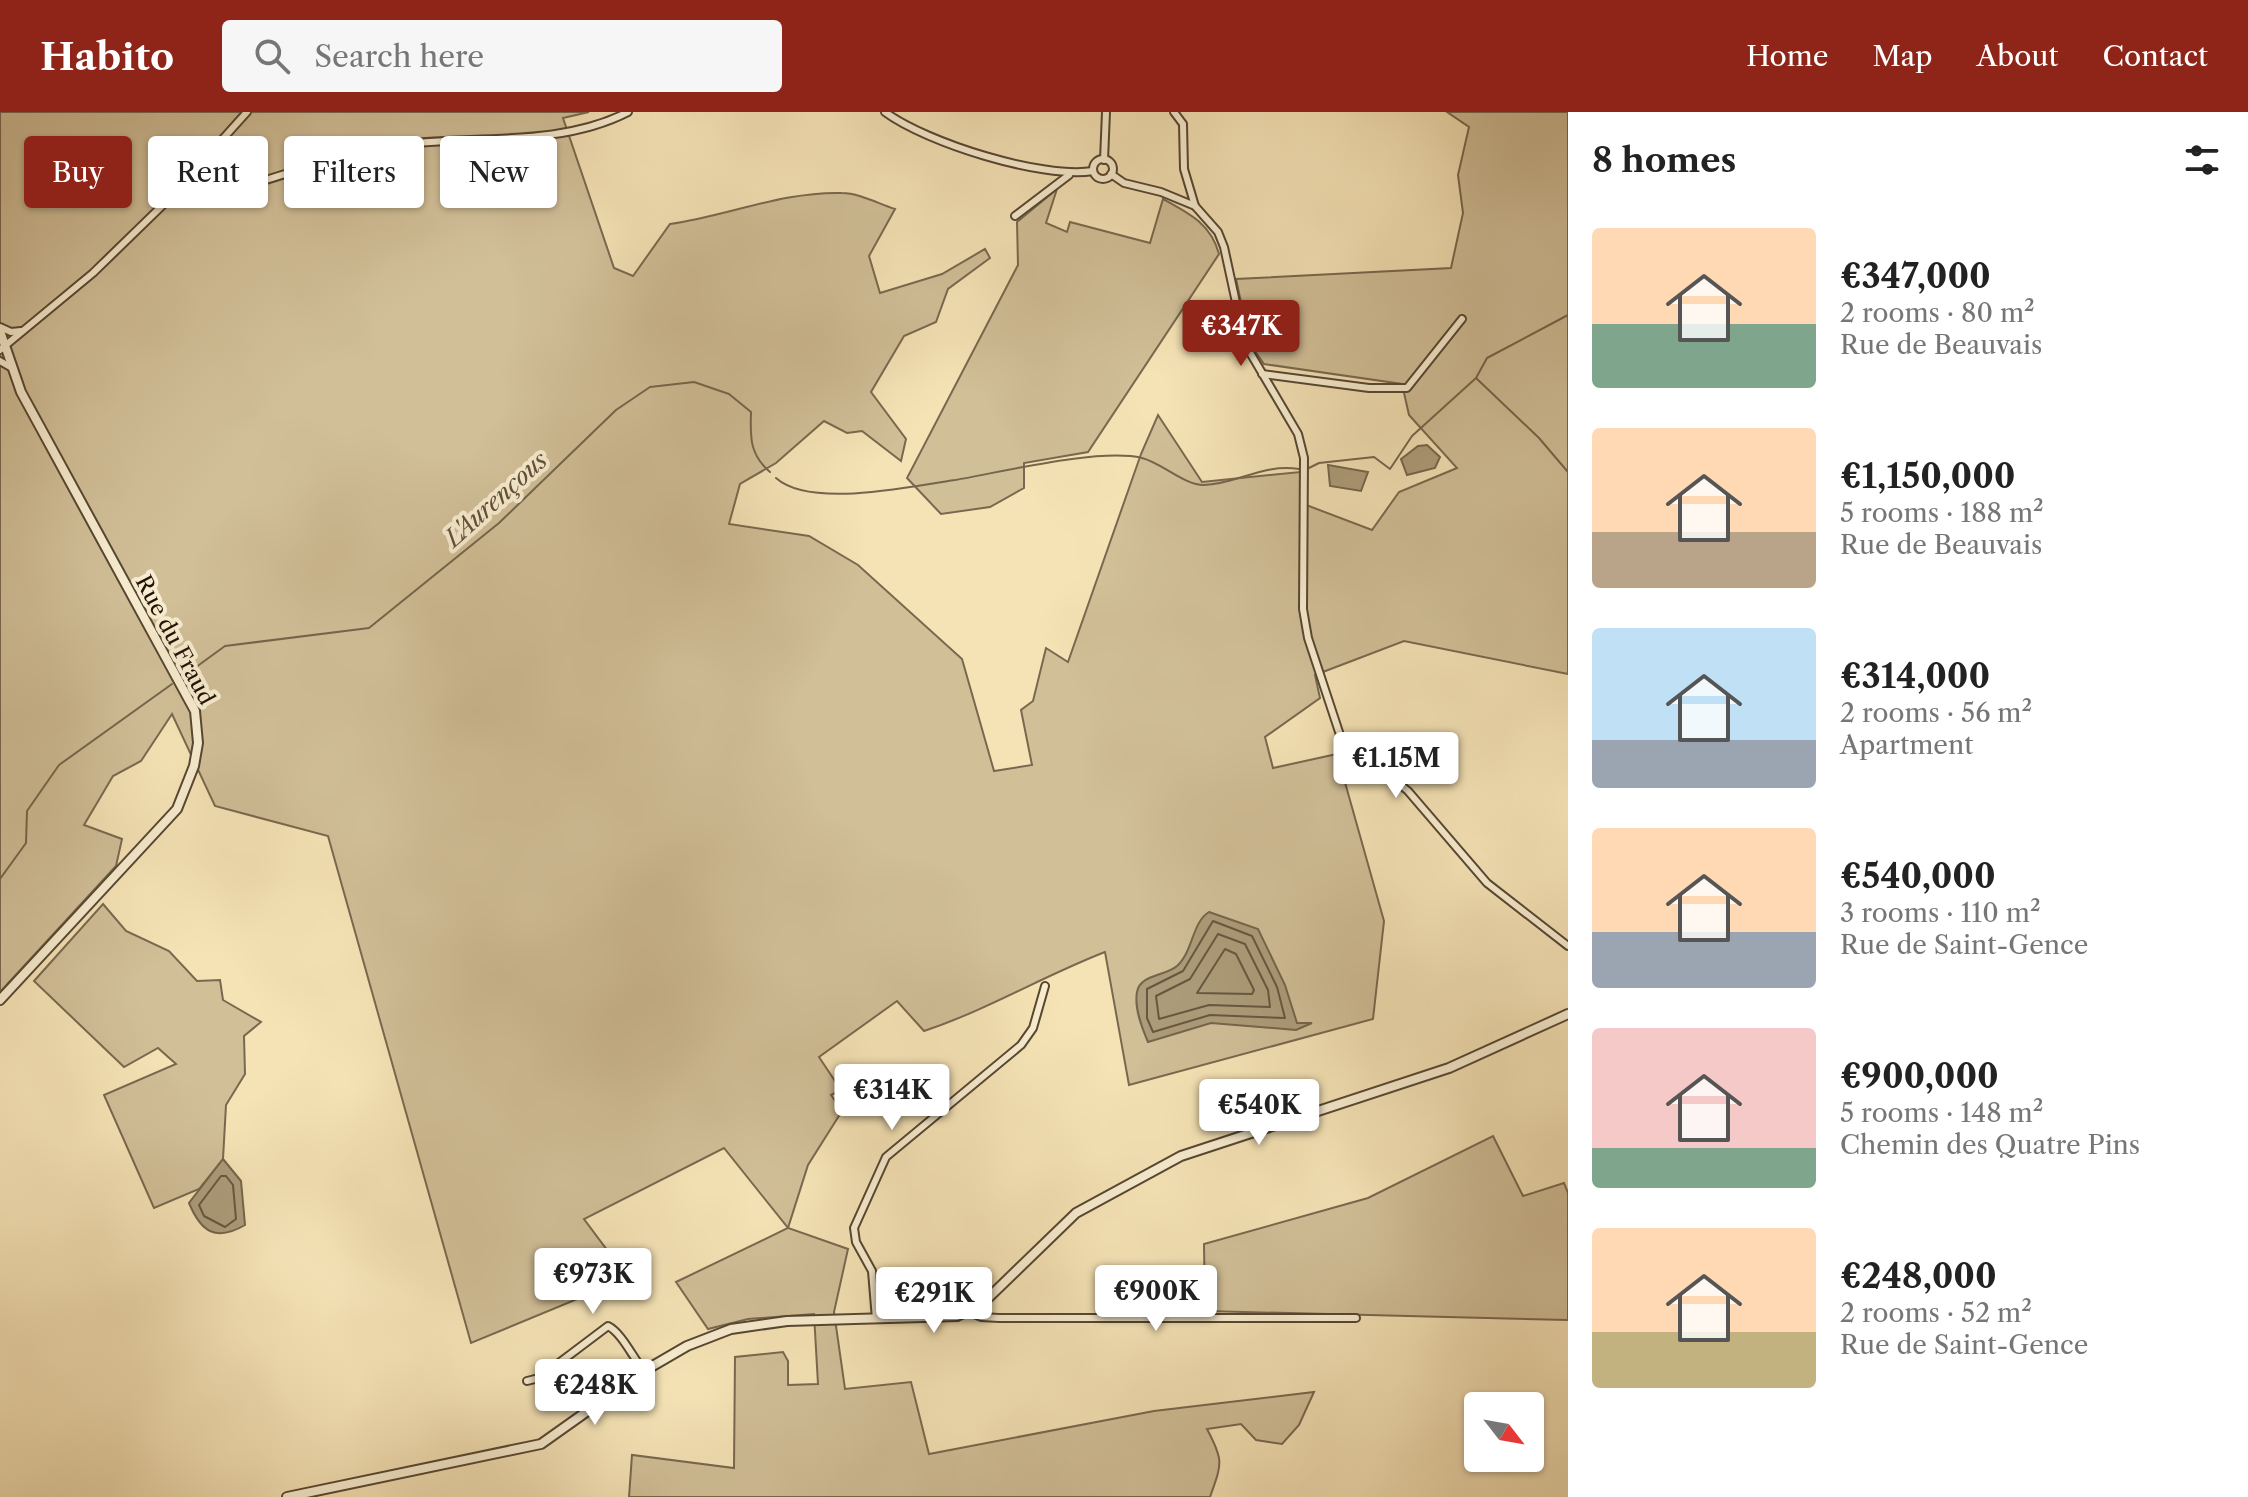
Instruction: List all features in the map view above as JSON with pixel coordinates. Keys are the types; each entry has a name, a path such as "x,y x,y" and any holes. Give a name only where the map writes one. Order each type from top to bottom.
{"street":[{"path":"225,136 247,112"},
{"path":"268,180 378,148 422,141 566,133 593,128 628,112"},
{"path":"885,112 927,138 1069,175 1093,171 1103,179 1111,174"},
{"path":"1104,160 1107,114 1117,112"},
{"path":"1174,112 1183,124 1184,169 1195,206 1221,239 1245,344 1298,434 1304,458 1303,609 1308,638 1340,735 1408,791 1487,883 1568,946"},
{"path":"1093,171 1096,162 1104,160 1111,165 1111,174"},
{"path":"1111,174 1124,183 1161,192 1195,206"},
{"path":"1015,216 1069,175"},
{"path":"3,349 93,273 160,208"},
{"path":"1262,374 1369,388 1407,388 1462,319"},
{"path":"0,329 11,332 24,330"},
{"name":"Rue du Fraud","path":"0,329 3,349 21,392 195,711 198,743 194,766 177,809 0,1000"},
{"path":"0,361 12,368"},
{"path":"876,1319 872,1271 856,1242 854,1228 874,1176 886,1157 1021,1045 1033,1028 1045,986"},
{"path":"287,1497 541,1444 644,1371 687,1346 731,1329 787,1321 941,1319 969,1312 1076,1213 1181,1156 1449,1068 1568,1014"},
{"path":"969,1312 981,1317 999,1318 1356,1318"},
{"path":"527,1381 539,1378 608,1326 618,1333 644,1371"}],"shaded area":[{"path":"0,112 589,112 563,118 614,268 633,276 670,224 820,193 855,195 895,209 869,256 880,293 942,274 985,249 990,258 948,289 936,322 904,336 871,392 906,439 901,461 862,431 847,433 824,421 776,463 740,484 729,524 809,536 858,565 962,659 994,771 1032,765 1021,710 1033,701 1046,648 1068,662 1141,454 1158,415 1202,482 1300,472 1301,503 1372,530 1399,492 1457,468 1409,415 1402,384 1264,364 1250,344 1236,279 1451,268 1463,213 1458,175 1469,127 1447,112 1568,112 1568,674 1404,641 1315,675 1320,698 1265,737 1273,768 1337,754 1384,921 1373,1019 1129,1085 1105,952 924,1031 897,1001 819,1057 841,1090 831,1095 842,1111 808,1165 788,1228 724,1148 584,1219 628,1278 471,1343 328,836 215,806 172,714 141,761 113,776 84,825 122,839 116,866 0,992"},
{"path":"1057,189 1046,223 1067,232 1070,222 1150,243 1163,199 1205,227 1219,254 1088,452 1024,463 1024,488 990,507 941,514 907,478 1018,265 1017,222"},
{"path":"103,904 126,931 169,951 197,981 220,980 223,1000 261,1022 244,1036 245,1074 226,1105 223,1159 199,1189 154,1208 104,1095 176,1064 158,1048 124,1067 34,981"},
{"path":"1493,1136 1523,1196 1564,1183 1568,1193 1568,1320 1205,1311 1204,1244 1368,1198"},
{"path":"788,1228 848,1249 834,1312 845,1389 911,1382 929,1454 1154,1411 1314,1392 1299,1425 1282,1444 1256,1440 1241,1424 1207,1429 1219,1456 1217,1477 1210,1497 629,1497 632,1455 734,1468 735,1357 783,1352 788,1361 788,1385 818,1384 814,1314 748,1319 708,1329 676,1282"}],"water":[{"path":"1427,445 1440,457 1435,468 1407,475 1401,459 1418,446"},
{"path":"1328,465 1368,472 1361,491 1330,486"},
{"path":"1209,912 1258,929 1285,985 1297,1023 1312,1023 1296,1030 1211,1023 1148,1042 1138,1011 1136,998 1139,986 1148,978 1177,966 1199,923"},
{"path":"223,1159 241,1181 245,1225 218,1233 204,1227 189,1203"}],"waterway":[{"path":"1476,378 1487,358 1568,315"},
{"name":"L'Aurençous","path":"1309,468 1319,463 1374,457 1390,469 1412,436 1476,378 1539,438 1568,472"},
{"name":"L'Aurençous","path":"192,670 225,646 369,628 499,523 616,410 650,387 694,382 729,394 751,412 755,452 770,472"},
{"name":"L'Aurençous","path":"776,478 792,487 836,494 888,490 1101,456 1142,458 1204,485 1262,471 1299,469"},
{"name":"L'Aurençous","path":"0,879 26,843 27,811 59,765 172,684"}]}
